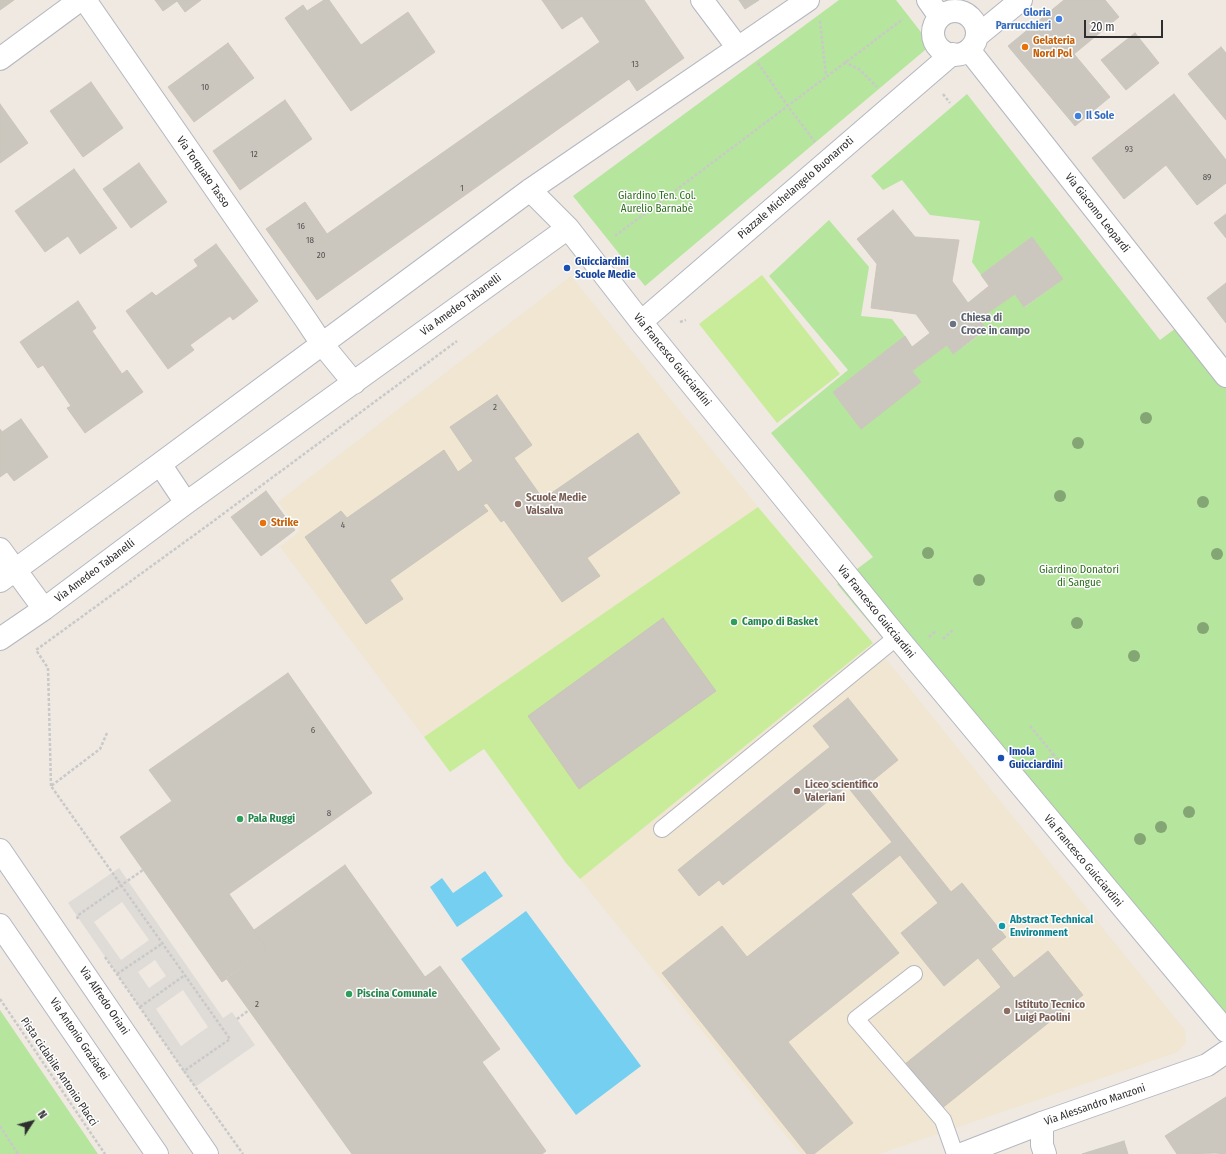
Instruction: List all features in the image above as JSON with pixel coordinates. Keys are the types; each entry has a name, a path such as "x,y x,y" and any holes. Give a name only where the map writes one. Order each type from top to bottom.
{"street":[{"path":"0,59 80,0"},
{"name":"Via Torquato Tasso","path":"85,0 322,344"},
{"path":"702,0 738,48"},
{"path":"8,575 530,190 808,0"},
{"name":"Piazzale Michelangelo Buonarroti","path":"641,322 1022,0"},
{"path":"946,7 965,13 974,22 966,47 946,52 935,43 933,29 935,22 946,7"},
{"name":"Via Giacomo Leopardi","path":"966,47 1226,376"},
{"name":"Via Francesco Guicciardini","path":"530,190 568,228 641,322 897,637 1226,1031"},
{"name":"Via Amedeo Tabanelli","path":"0,548 8,575 44,609 186,503 568,228"},
{"path":"322,344 354,383"},
{"path":"160,464 186,503"},
{"path":"0,639 44,609"},
{"name":"Via Alfredo Oriani","path":"0,850 208,1154"},
{"name":"Via Antonio Graziadei","path":"0,925 157,1154"},
{"name":"Via Alessandro Manzoni","path":"962,1154 1042,1123 1207,1065 1226,1052"},
{"path":"1042,1123 1042,1145 1045,1154"}],"lane":[{"path":"662,829 897,637"},
{"path":"914,974 856,1019 943,1120 955,1154"}],"path":[{"path":"819,19 826,76"},
{"path":"615,236 903,19"},
{"path":"758,62 787,105 815,142"},
{"path":"844,62 859,70 878,88"},
{"path":"184,1071 230,1039 51,786 48,668 36,650 211,524 461,338"},
{"path":"943,639 954,629"},
{"path":"1030,726 1067,770"},
{"path":"51,786 100,749 107,733"},
{"path":"1045,763 1053,754"},
{"path":"81,923 77,916 143,870"},
{"path":"117,974 163,943"},
{"path":"104,955 243,1154"},
{"path":"140,1007 185,975"},
{"name":"Pista ciclabile Antonio Placci","path":"0,999 105,1154"},
{"path":"237,1019 249,1010"},
{"path":"0,1126 18,1154"}],"shaded area":[{"name":"Scuole Medie Valsalva","path":"571,276 758,507 424,737 280,547 300,531 278,502"},
{"path":"873,643 1185,1030 1186,1043 1178,1052 879,1154 801,1154 580,879"},
{"path":"119,868 223,1018 232,1012 255,1045 195,1087 68,903","holes":["122,902 149,940 121,960 94,922","155,960 166,976 149,988 138,972","183,990 208,1027 181,1046 156,1009"]}],"green space":[{"name":"Giardino Ten. Col. Aurelio Barnabè","path":"839,0 896,0 931,45 645,286 573,196"},
{"name":"Giardino Donatori di Sangue","path":"967,94 1160,340 1188,319 1226,366 1226,1047 837,584 873,557 771,433 848,370 769,276 829,220 869,267 861,316 892,319 905,336 833,392 861,428 921,382 912,371 947,345 953,354 986,330 979,319 1015,294 1025,307 1063,279 1032,237 981,275 972,262 980,221 930,215 902,180 883,190 871,176"},
{"path":"762,275 840,374 777,423 699,324"},
{"path":"758,507 873,643 580,879 566,863 484,749 450,772 424,737"},
{"path":"0,1010 98,1154 0,1154"}],"water":[{"path":"485,871 503,896 457,927 430,887 442,878 453,893"},
{"path":"526,911 641,1066 576,1115 461,959"}],"building":[{"path":"0,0 14,0 0,10"},
{"path":"155,0 201,0 185,12 177,1 163,11"},
{"path":"324,0 329,0 361,45 408,12 435,52 351,111 285,18 303,5 307,11"},
{"path":"542,0 644,0 684,58 637,91 629,79 317,300 266,229 305,202 327,234 600,42 582,16 562,29"},
{"path":"739,0 759,0 745,9"},
{"path":"1064,0 1105,0 1119,17 1074,54 1110,97 1075,126 1008,46"},
{"path":"1135,33 1159,63 1126,90 1101,60"},
{"path":"228,43 254,78 194,122 168,87"},
{"path":"1221,47 1226,53 1226,120 1188,74"},
{"path":"91,82 123,128 83,157 50,111"},
{"path":"1174,94 1226,160 1226,183 1197,205 1166,165 1124,199 1092,158"},
{"path":"285,100 312,139 240,190 213,151"},
{"path":"0,104 28,143 0,163"},
{"path":"139,163 167,202 131,228 103,189"},
{"path":"74,169 117,228 80,254 68,236 45,252 15,211"},
{"name":"Chiesa di Croce in campo","path":"893,210 915,237 959,240 952,281 968,303 989,286 981,275 1032,237 1063,279 1024,307 1015,294 979,319 986,329 953,354 947,345 912,371 921,382 861,429 833,392 905,336 912,347 930,333 916,314 871,308 877,264 857,239"},
{"path":"1226,214 1226,238 1214,223"},
{"path":"216,244 258,301 233,320 230,316 190,345 194,350 168,369 126,311 152,292 156,296 198,266 194,260"},
{"path":"1226,283 1226,323 1207,298"},
{"path":"78,301 96,328 92,331 122,374 127,370 143,392 85,433 67,408 71,406 43,365 38,368 20,342"},
{"path":"497,395 532,445 514,458 543,499 638,433 680,493 587,558 600,576 562,602 504,520 501,522 487,503 483,505 488,511 390,580 403,599 366,624 305,537 341,511 347,518 444,450 458,472 473,461 450,427"},
{"path":"21,419 48,457 14,481 7,472 0,477 0,429 2,432"},
{"name":"Strike","path":"266,491 295,530 261,556 231,517"},
{"path":"663,618 716,691 579,789 528,716"},
{"name":"Pala Ruggi","path":"288,673 372,793 229,894 267,949 222,982 120,837 172,801 149,770"},
{"path":"848,698 898,760 866,786 951,892 962,883 1006,937 991,949 1014,978 1048,951 1083,995 941,1109 905,1064 1001,987 978,958 944,986 901,933 938,903 900,855 851,894 899,953 788,1042 853,1123 814,1154 807,1154 662,973 722,926 747,957 892,842 847,786 723,885 719,880 699,896 678,870 830,747 813,726"},
{"name":"Piscina Comunale","path":"345,865 425,977 440,966 500,1049 482,1062 546,1151 542,1154 352,1154 226,978 267,949 254,930"},
{"path":"1226,1097 1226,1154 1177,1154 1165,1136"},
{"path":"1124,1141 1128,1154 1082,1154"}],"place":[{"name":"Gloria Parrucchieri","path":"1059,19"},
{"name":"Gelateria Nord Pol","path":"1025,47"},
{"name":"Il Sole","path":"1078,116"},
{"name":"Guicciardini Scuole Medie","path":"567,268"},
{"name":"Chiesa di Croce in campo","path":"953,324"},
{"name":"Scuole Medie Valsalva","path":"518,504"},
{"name":"Strike","path":"263,523"},
{"name":"Campo di Basket","path":"734,622"},
{"name":"Imola Guicciardini","path":"1001,758"},
{"name":"Liceo scientifico Valeriani","path":"797,791"},
{"name":"Pala Ruggi","path":"240,819"},
{"name":"Abstract Technical Environment","path":"1002,926"},
{"name":"Piscina Comunale","path":"349,994"},
{"name":"Istituto Tecnico Luigi Paolini","path":"1007,1011"}]}
